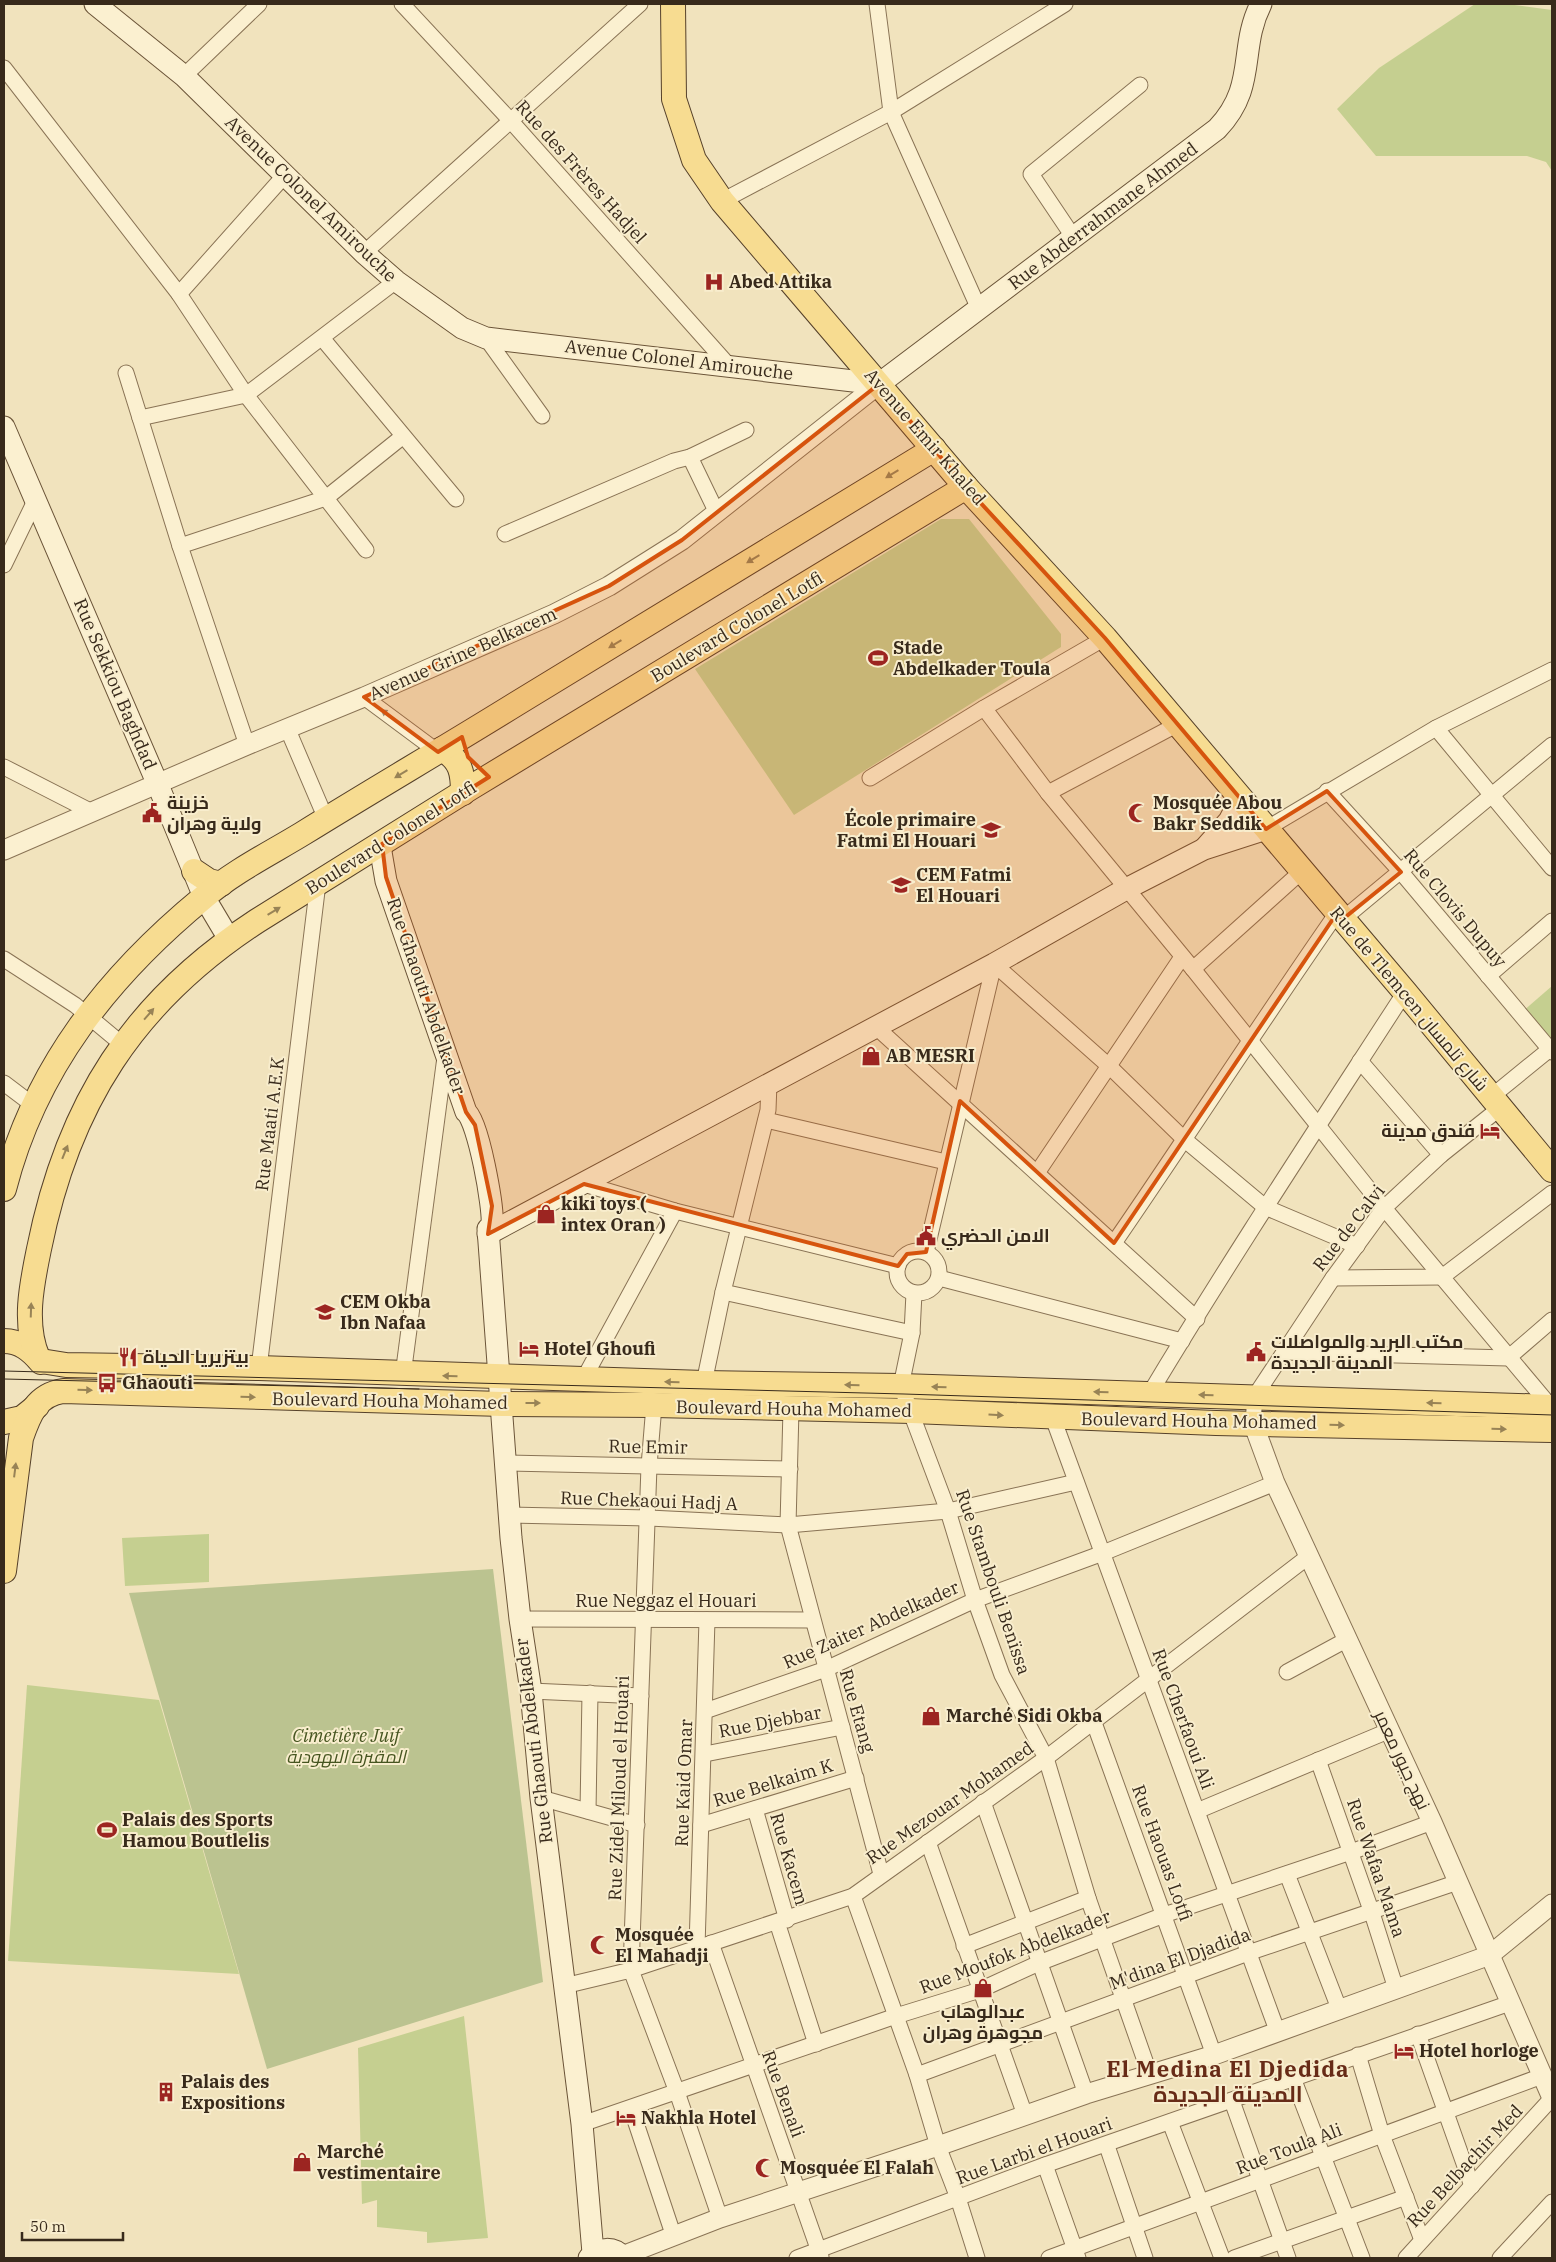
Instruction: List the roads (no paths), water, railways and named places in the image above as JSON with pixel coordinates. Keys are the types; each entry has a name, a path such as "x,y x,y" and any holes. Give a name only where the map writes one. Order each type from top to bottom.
{"main road":[{"name":"Avenue Colonel Amirouche","path":"95,4 184,76 364,253 396,281 462,328 486,338 879,384"},
{"name":"Avenue Emir Khaled","path":"673,4 674,99 694,160 722,201 966,487 1105,638 1266,829"},
{"name":"Rue Abderrahmane Ahmed","path":"879,384 1203,140 1230,115 1241,95 1251,35 1261,4"},
{"name":"Rue Sekkiou Baghdad","path":"4,426 194,871"},
{"path":"4,1189 16,1145 33,1104 58,1059 87,1014 132,963 213,890 326,819 934,449"},
{"name":"Boulevard Colonel Lotfi","path":"40,1401 45,1380 31,1338 31,1304 38,1252 61,1162 79,1120 123,1045 187,973 228,940 463,793 966,487"},
{"path":"465,735 468,757 473,764 490,777"},
{"path":"440,750 456,759 461,767 463,793"},
{"path":"1204,849 1229,821 1240,800"},
{"path":"488,1232 584,1184 769,1083 994,964 1126,889 1204,849 1266,829"},
{"name":"Rue de Tlemcen شارع تلمسان","path":"1266,829 1405,992 1552,1170"},
{"name":"Rue Ghaouti Abdelkader","path":"373,850 371,860 386,881 466,1112 475,1125 492,1206 492,1225 488,1232 509,1515 520,1619 531,1692 541,1798 582,2124 591,2256"},
{"path":"194,871 209,881 228,940"},
{"path":"4,1341 21,1344 39,1360"},
{"name":"Boulevard Houha Mohamed","path":"39,1360 66,1365 259,1368 499,1378 1150,1393 1551,1407"},
{"name":"Boulevard Houha Mohamed","path":"40,1401 43,1397 56,1392 77,1390 502,1404 654,1405 912,1411 1052,1418 1552,1430"},
{"path":"4,1422 22,1418 40,1401"},
{"path":"4,1571 18,1452 27,1421 40,1401"},
{"path":"591,2256 607,2249 623,2257"}],"street":[{"path":"184,76 259,4"},
{"name":"Rue des Frères Hadjel","path":"402,4 510,120 730,367"},
{"path":"364,253 640,4"},
{"path":"877,4 891,112 979,309"},
{"path":"722,201 891,112 1065,4"},
{"path":"4,68 180,294 246,395 366,550"},
{"path":"1074,238 1031,174 1140,85"},
{"path":"180,294 285,174"},
{"path":"140,418 246,395 396,281"},
{"path":"322,338 402,437 456,499"},
{"path":"486,338 542,416"},
{"path":"126,373 180,546 246,745"},
{"name":"Avenue Grine Belkacem","path":"4,850 158,785 246,745 288,730 364,698 554,614 602,590 682,540 879,384"},
{"path":"505,534 674,461 690,457 746,430"},
{"path":"180,546 326,498 402,437"},
{"path":"690,457 717,513"},
{"path":"4,565 35,500"},
{"path":"870,778 984,708 1105,638"},
{"path":"1266,829 1327,791 1436,728 1552,670"},
{"path":"364,698 440,750"},
{"path":"984,708 1048,793 1193,969 1384,1208 1551,1407"},
{"path":"1048,793 1178,724"},
{"path":"1436,728 1552,868"},
{"path":"288,730 326,819"},
{"path":"1114,1243 1185,1140 1248,1040 1340,916 1401,872 1552,745"},
{"path":"4,767 92,812"},
{"name":"Rue Clovis Dupuy","path":"1327,791 1401,872 1551,1050"},
{"path":"1193,969 1302,872"},
{"name":"Rue Maati A.E.K","path":"259,1368 318,884"},
{"path":"1488,976 1552,920"},
{"path":"1037,1173 1110,1067 1182,957"},
{"path":"4,959 87,1014 123,1045"},
{"path":"926,1252 960,1101 994,964 1110,1067 1185,1140 1265,1207 1357,1246"},
{"path":"1150,1393 1265,1207 1320,1127 1405,992"},
{"path":"876,1027 960,1101 1197,1319"},
{"name":"Rue de Calvi","path":"1255,1396 1333,1278 1384,1208 1551,1050"},
{"path":"403,1375 446,1054"},
{"path":"1360,1061 1441,1155"},
{"path":"4,1083 33,1104"},
{"path":"704,1383 723,1292 766,1120 769,1083"},
{"path":"766,1120 946,1162"},
{"path":"584,1184 675,1211 898,1266"},
{"path":"1333,1278 1442,1277 1552,1193"},
{"path":"584,1380 675,1211"},
{"path":"926,1252 935,1260 939,1269 938,1278 931,1289 914,1293 902,1286 899,1280 898,1266 907,1254 926,1252"},
{"path":"938,1278 1182,1340"},
{"path":"723,1292 912,1333"},
{"path":"901,1386 912,1333 914,1293"},
{"path":"1284,1352 1508,1358 1552,1320"},
{"name":"Rue Stambouli Benïssa","path":"901,1386 948,1511 975,1600 1002,1675 1046,1758 1088,1898 1104,1938 1150,2075"},
{"path":"1253,1423 1255,1396"},
{"name":"Rue Zidel Miloud el Houari","path":"654,1405 649,1466 649,1518 643,1620 631,1970 677,2092 720,2218"},
{"name":"Rue Etang","path":"791,1409 788,1526 881,1874"},
{"name":"Rue Cherfaoui Ali","path":"1052,1418 1278,2033"},
{"name":"نهج جبور معمر","path":"1253,1423 1275,1483 1388,1731 1432,1822 1552,2098"},
{"name":"Rue Emir","path":"506,1463 790,1469"},
{"name":"Rue Chekaoui Hadj A","path":"509,1515 649,1518 788,1526 948,1511 1076,1482"},
{"name":"Rue Zaiter Abdelkader","path":"706,1710 826,1669 975,1600 1103,1553 1275,1483"},
{"name":"Rue Mezouar Mohamed","path":"564,1986 631,1970 853,1896 881,1874 1046,1758 1093,1720 1149,1680 1309,1556"},
{"name":"Rue Neggaz el Houari","path":"520,1619 812,1620"},
{"name":"Rue Kaid Omar","path":"704,1945 700,1825 706,1710 707,1620"},
{"path":"1287,1672 1346,1640"},
{"path":"531,1692 641,1696"},
{"path":"588,1811 590,1693"},
{"name":"Rue Haouas Lotfi","path":"1093,1720 1214,2055"},
{"name":"Rue Djebbar","path":"704,1754 842,1727"},
{"path":"1197,1811 1388,1731"},
{"name":"Rue Wafaa Mama","path":"1318,1760 1372,1912 1396,1989"},
{"name":"Rue Belkaim K","path":"700,1825 856,1778"},
{"path":"541,1798 637,1826"},
{"path":"983,1802 1086,2094"},
{"name":"Rue Kacem","path":"755,1809 782,1921 816,2044"},
{"name":"Rue Moufok Abdelkader","path":"582,2124 753,2067 896,2016 980,1990 1039,1963 1164,1915 1351,1852 1432,1822"},
{"path":"928,1842 1025,2115"},
{"path":"1287,1874 1340,2011"},
{"name":"M'dina El Djadida","path":"917,2075 1248,1953 1310,1934 1458,1882"},
{"path":"853,1896 917,2075 938,2146 958,2198 977,2258"},
{"path":"964,1946 1088,1898"},
{"path":"623,2257 673,2234 938,2146 1086,2094 1214,2055 1340,2011 1490,1955 1552,1904"},
{"name":"Rue Benali","path":"704,1945 753,2067 820,2254"},
{"name":"Rue Larbi el Houari","path":"797,2258 820,2254 958,2198 1045,2166 1510,2002"},
{"path":"1418,2034 1472,2186"},
{"path":"1358,2055 1382,2135 1422,2240"},
{"name":"Rue Toula Ali","path":"1049,2258 1076,2253 1134,2226 1542,2076"},
{"path":"1293,2078 1362,2258"},
{"name":"Rue Belbachir Med","path":"1406,2258 1552,2098"},
{"path":"1232,2101 1288,2258"},
{"path":"631,2108 673,2234"},
{"path":"1170,2122 1222,2258"},
{"path":"1106,2146 1145,2258"},
{"path":"1045,2166 1076,2253"},
{"path":"1234,2258 1406,2197"},
{"path":"1500,2258 1552,2202"}],"tram line":[{"path":"4,1371 904,1394 1552,1415"},
{"path":"4,1379 419,1389"}],"place":[{"name":"Abed Attika","path":"714,282"},
{"name":"Stade Abdelkader Toula","path":"878,658"},
{"name":"خزينة ولاية وهران","path":"152,813"},
{"name":"Mosquée Abou Bakr Seddik","path":"1138,813"},
{"name":"École primaire Fatmi El Houari","path":"991,830"},
{"name":"CEM Fatmi El Houari","path":"901,885"},
{"name":"AB MESRI","path":"871,1056"},
{"name":"فندق مدينة","path":"1490,1131"},
{"name":"kiki toys ( intex Oran )","path":"546,1214"},
{"name":"الامن الحضري","path":"926,1236"},
{"name":"CEM Okba Ibn Nafaa","path":"325,1312"},
{"name":"Hotel Ghoufi","path":"529,1349"},
{"name":"مكتب البريد والمواصلات المدينة الجديدة","path":"1256,1352"},
{"name":"بيتزيريا الحياة","path":"128,1357"},
{"name":"Ghaouti","path":"107,1383"},
{"name":"Marché Sidi Okba","path":"931,1716"},
{"name":"Palais des Sports Hamou Boutlelis","path":"107,1830"},
{"name":"Mosquée El Mahadji","path":"600,1945"},
{"name":"عبدالوهاب مجوهرة وهران","path":"983,1988"},
{"name":"Hotel horloge","path":"1404,2051"},
{"name":"Palais des Expositions","path":"166,2092"},
{"name":"Nakhla Hotel","path":"626,2118"},
{"name":"Marché vestimentaire","path":"302,2162"},
{"name":"Mosquée El Falah","path":"765,2168"}],"district":[{"name":"El Medina El Djedida المدينة الجديدة","path":"1228,2082"}],"park label":[{"name":"Cimetière Juif المقبرة اليهودية","path":"346,1746"}]}
